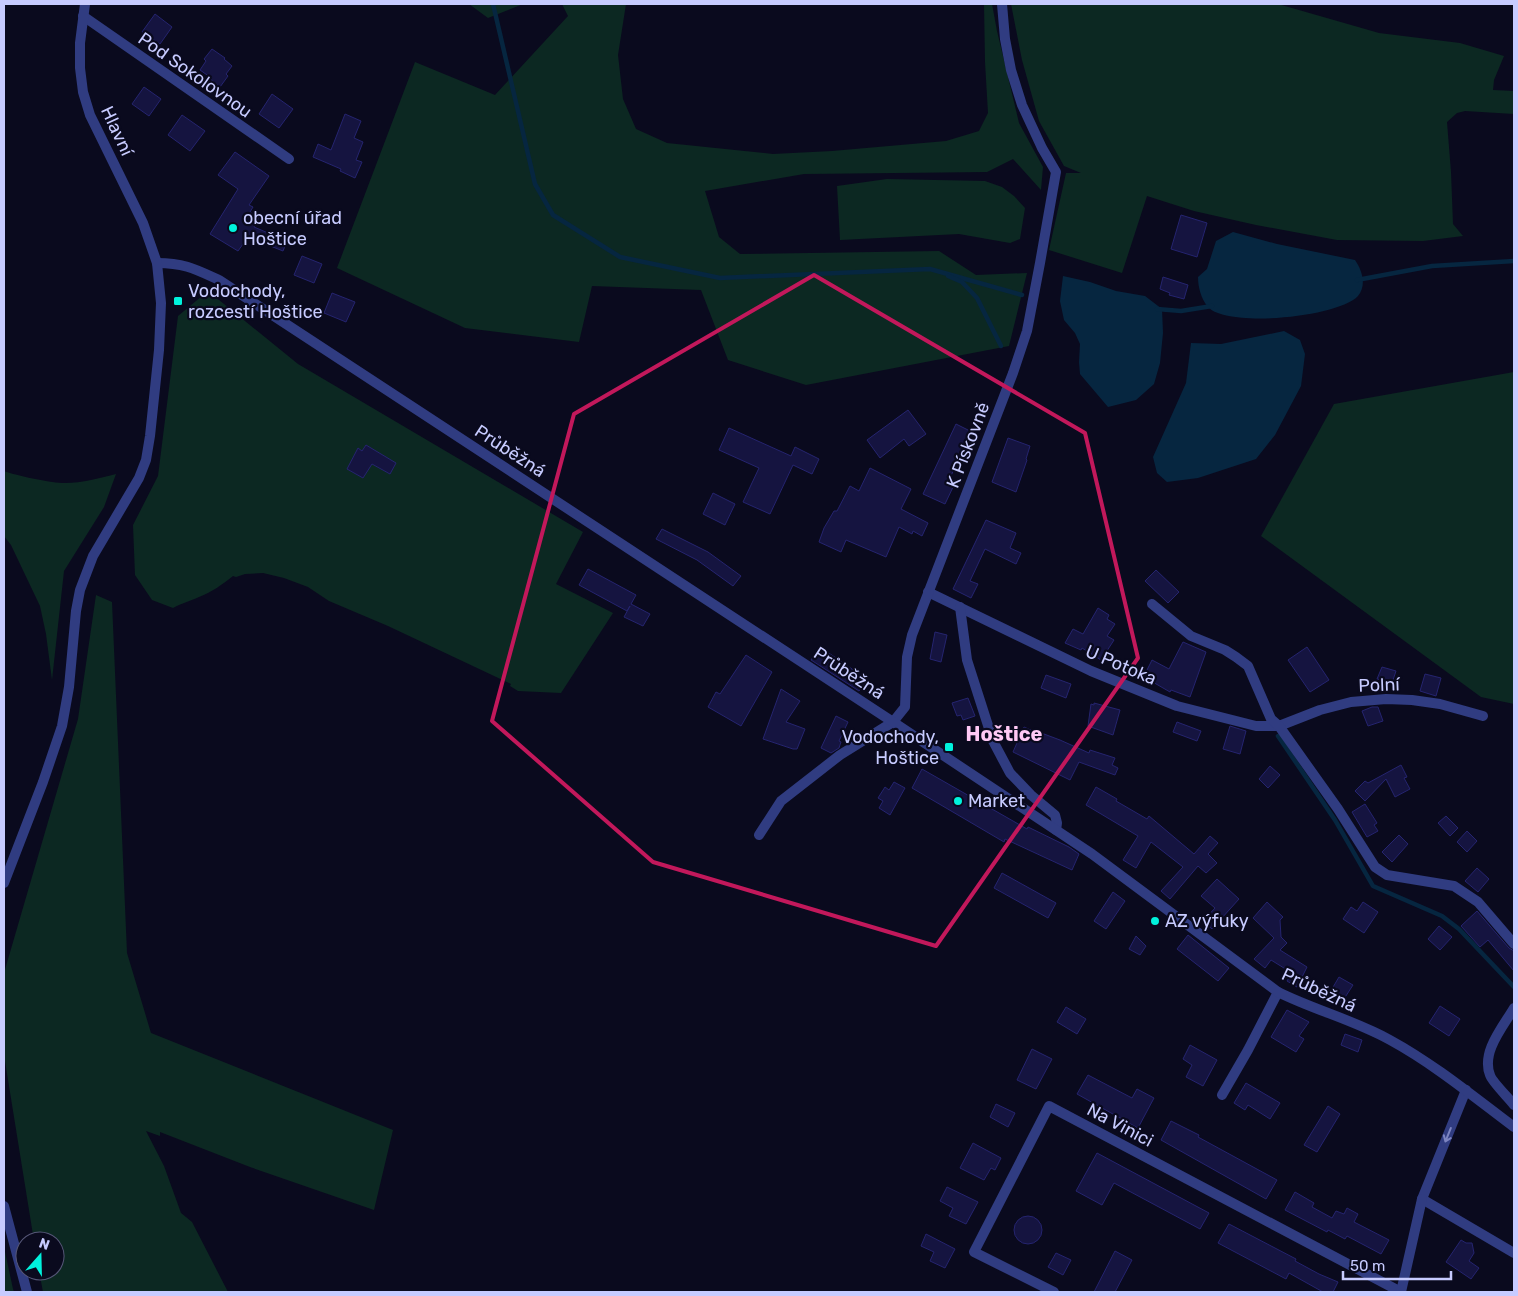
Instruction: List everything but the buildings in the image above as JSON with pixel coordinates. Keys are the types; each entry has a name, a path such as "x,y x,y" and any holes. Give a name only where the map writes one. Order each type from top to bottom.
{"street":[{"name":"Hlavní","path":"4,883 43,782 62,726 69,687 76,611 80,590 93,556 139,478 146,460 159,350 161,303 157,264 143,223 90,115 83,92 80,68 85,4"},
{"name":"K Pískovně","path":"893,722 905,707 907,657 912,635 1013,373 1027,331 1056,172 1042,148 1022,105 1011,70 1002,4"},
{"name":"Pod Sokolovnou","path":"83,16 289,160"},
{"name":"Průběžná","path":"157,264 174,263 190,267 219,280 1092,854 1278,992 1302,1004 1368,1029 1389,1040 1466,1090 1514,1127"},
{"name":"U Potoka","path":"928,592 1091,671 1177,706 1256,726 1279,726"},
{"path":"1152,604 1192,636 1225,650 1248,666 1271,719 1279,726 1338,809 1375,867 1388,875 1454,886 1478,902 1514,944"},
{"path":"960,607 966,660 993,741 1010,773 1055,815 1058,823 1056,830"},
{"name":"Polní","path":"1279,726 1320,710 1351,702 1386,699 1440,704 1483,716"},
{"path":"759,835 781,801 840,755 893,722"},
{"path":"1222,1095 1278,992"},
{"path":"1514,1008 1494,1041 1487,1059 1490,1076 1514,1105"},
{"name":"Na Vinici","path":"1054,1292 974,1252 1049,1106 1401,1292 1422,1199 1466,1090"},
{"path":"1422,1199 1514,1253"},
{"path":"4,1206 27,1292"}],"highlighted area":[{"path":"814,275 1085,433 1138,658 936,946 653,862 492,721 574,414"}],"green space":[{"path":"469,4 523,4 488,18"},
{"path":"562,4 626,4 618,55 623,99 636,129 667,143 773,154 946,141 979,131 988,113 984,4 992,4 1019,123 1043,167 1041,190 1013,159 987,172 804,174 705,191 719,237 740,254 939,251 976,275 1027,273 1009,346 806,385 728,360 701,290 592,286 579,342 465,328 337,268 415,62 495,95 568,16"},
{"path":"1011,4 1278,4 1379,33 1460,43 1504,56 1494,80 1493,90 1514,91 1514,114 1465,111 1457,113 1447,122 1453,224 1463,236 1423,241 1337,240 1194,211 1147,196 1122,273 1049,250 1066,173 1081,173 1064,166 1039,121 1022,60"},
{"path":"887,179 985,181 1002,187 1025,208 1020,239 1010,243 959,234 840,240 837,186"},
{"path":"208,291 298,364 583,532 556,584 613,613 561,693 518,691 510,686 511,684 388,626 329,601 308,587 263,573 233,576 208,593 173,608 152,600 135,575 133,525 158,476 178,316"},
{"path":"1514,372 1514,704 1481,697 1261,536 1334,404"},
{"path":"4,471 62,483 82,482 116,474 104,507 64,571 52,680 40,606 11,545 4,536"},
{"path":"96,595 112,602 127,953 151,1033 393,1130 374,1210 250,1167 160,1132 160,1136 146,1131 164,1166 181,1213 192,1222 228,1292 43,1292 41,1281 65,1281 65,1231 32,1231 4,1055 4,973 78,719"},
{"path":"4,1247 13,1289 14,1292 4,1292"}],"water":[{"path":"1233,232 1277,244 1355,260 1360,268 1363,282 1361,292 1347,303 1329,310 1307,314 1258,318 1236,317 1218,313 1205,303 1200,292 1198,277 1207,269 1216,241"},
{"path":"1063,276 1090,282 1116,291 1145,296 1162,309 1163,333 1160,363 1154,384 1136,400 1108,407 1080,374 1080,344 1075,333 1064,320 1060,301"},
{"path":"1284,331 1300,340 1305,354 1301,386 1275,435 1256,459 1198,478 1167,482 1157,473 1153,457 1186,383 1191,343 1221,344"}],"waterway":[{"path":"493,4 535,184 553,215 620,257 720,278 930,269 1022,295"},
{"path":"1357,280 1432,266 1514,261"},
{"path":"948,276 962,282 977,298 1001,346"},
{"path":"1157,309 1181,311 1212,306"},
{"path":"1278,736 1335,820 1373,886 1442,916 1459,929 1514,987"}],"place":[{"name":"obecní úřad Hoštice","path":"233,228"},
{"name":"Vodochody, rozcestí Hoštice","path":"178,301"},
{"name":"Vodochody, Hoštice","path":"949,747"},
{"name":"Market","path":"958,801"},
{"name":"AZ výfuky","path":"1155,921"}],"district":[{"name":"Hoštice","path":"1004,734"}]}
